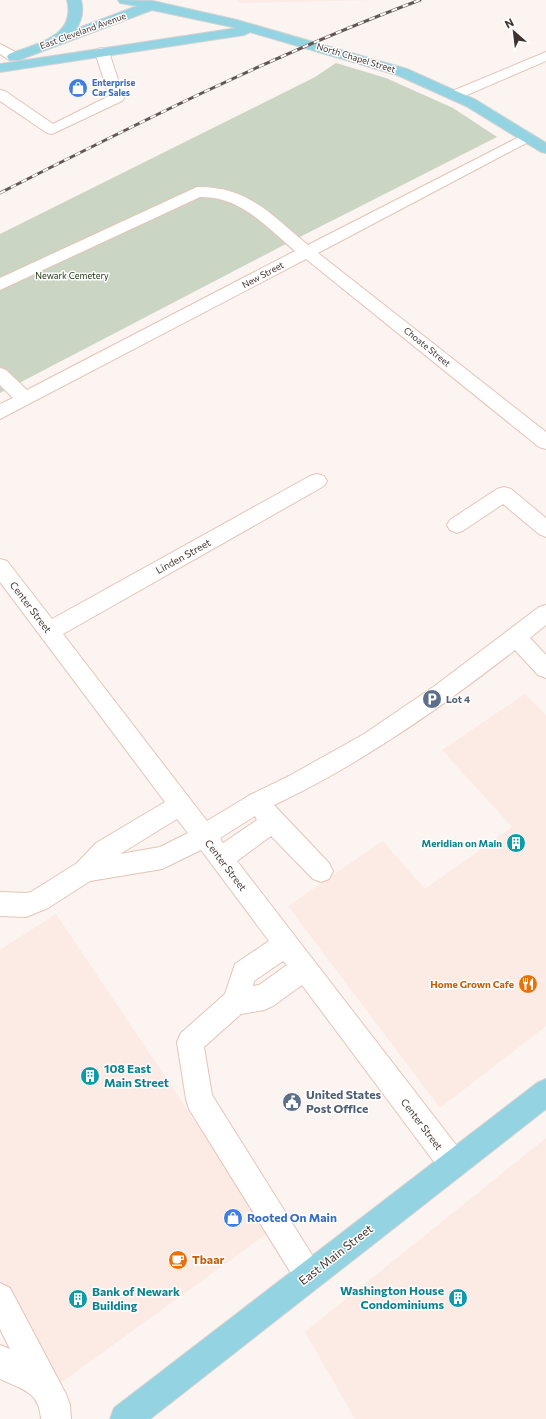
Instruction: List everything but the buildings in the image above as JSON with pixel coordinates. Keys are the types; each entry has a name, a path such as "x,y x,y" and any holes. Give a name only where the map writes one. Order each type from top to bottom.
{"main road":[{"path":"60,40 68,31 76,15 77,8 74,0"},
{"name":"North Chapel Street","path":"125,0 151,3 254,29 379,64 455,95 546,149"},
{"name":"East Cleveland Avenue","path":"0,62 60,40 151,3 166,0"},
{"path":"0,68 254,29"},
{"name":"East Main Street","path":"125,1419 546,1092"}],"street":[{"path":"0,48 14,56"},
{"path":"0,94 52,130 117,98 102,52"},
{"path":"455,95 546,56"},
{"name":"New Street","path":"0,412 527,137"},
{"name":"Choate Street","path":"0,284 197,192 208,191 235,196 246,202 546,442"},
{"path":"0,374 25,399"},
{"name":"Linden Street","path":"49,631 317,481"},
{"path":"456,525 504,494 546,529"},
{"name":"Center Street","path":"0,567 452,1164"},
{"path":"85,872 162,858 182,849 258,802 299,784 340,760 436,697 546,613"},
{"path":"516,637 546,669"},
{"path":"258,802 274,822 321,871"},
{"path":"0,904 26,905 40,900 85,872 104,851 180,805"},
{"path":"221,858 274,822"},
{"path":"286,944 244,972 235,1002 190,1042 199,1099 309,1276"},
{"path":"235,1002 264,997 304,968"},
{"path":"0,1298 55,1405 56,1419"},
{"path":"0,1360 8,1367 45,1384"}],"shaded area":[{"path":"237,0 375,0 241,3"},
{"path":"525,694 546,715 546,1026 440,1108 288,906 383,841 425,889 512,827 442,750"},
{"path":"56,914 269,1232 55,1387 0,1281 0,950"},
{"path":"546,1138 546,1419 355,1419 305,1332"}],"green space":[{"name":"Newark Cemetery","path":"336,63 386,78 453,108 497,137 282,246 0,393 0,234 315,77"}],"railway":[{"path":"0,193 207,90 313,43 420,0"}],"place":[{"name":"Enterprise Car Sales","path":"78,88"},
{"name":"Lot 4","path":"432,699"},
{"name":"Meridian on Main","path":"516,843"},
{"name":"Home Grown Cafe","path":"528,984"},
{"name":"108 East Main Street","path":"90,1076"},
{"name":"United States Post Office","path":"292,1102"},
{"name":"Rooted On Main","path":"233,1218"},
{"name":"Tbaar","path":"178,1260"},
{"name":"Washington House Condominiums","path":"458,1298"},
{"name":"Bank of Newark Building","path":"78,1299"}]}
